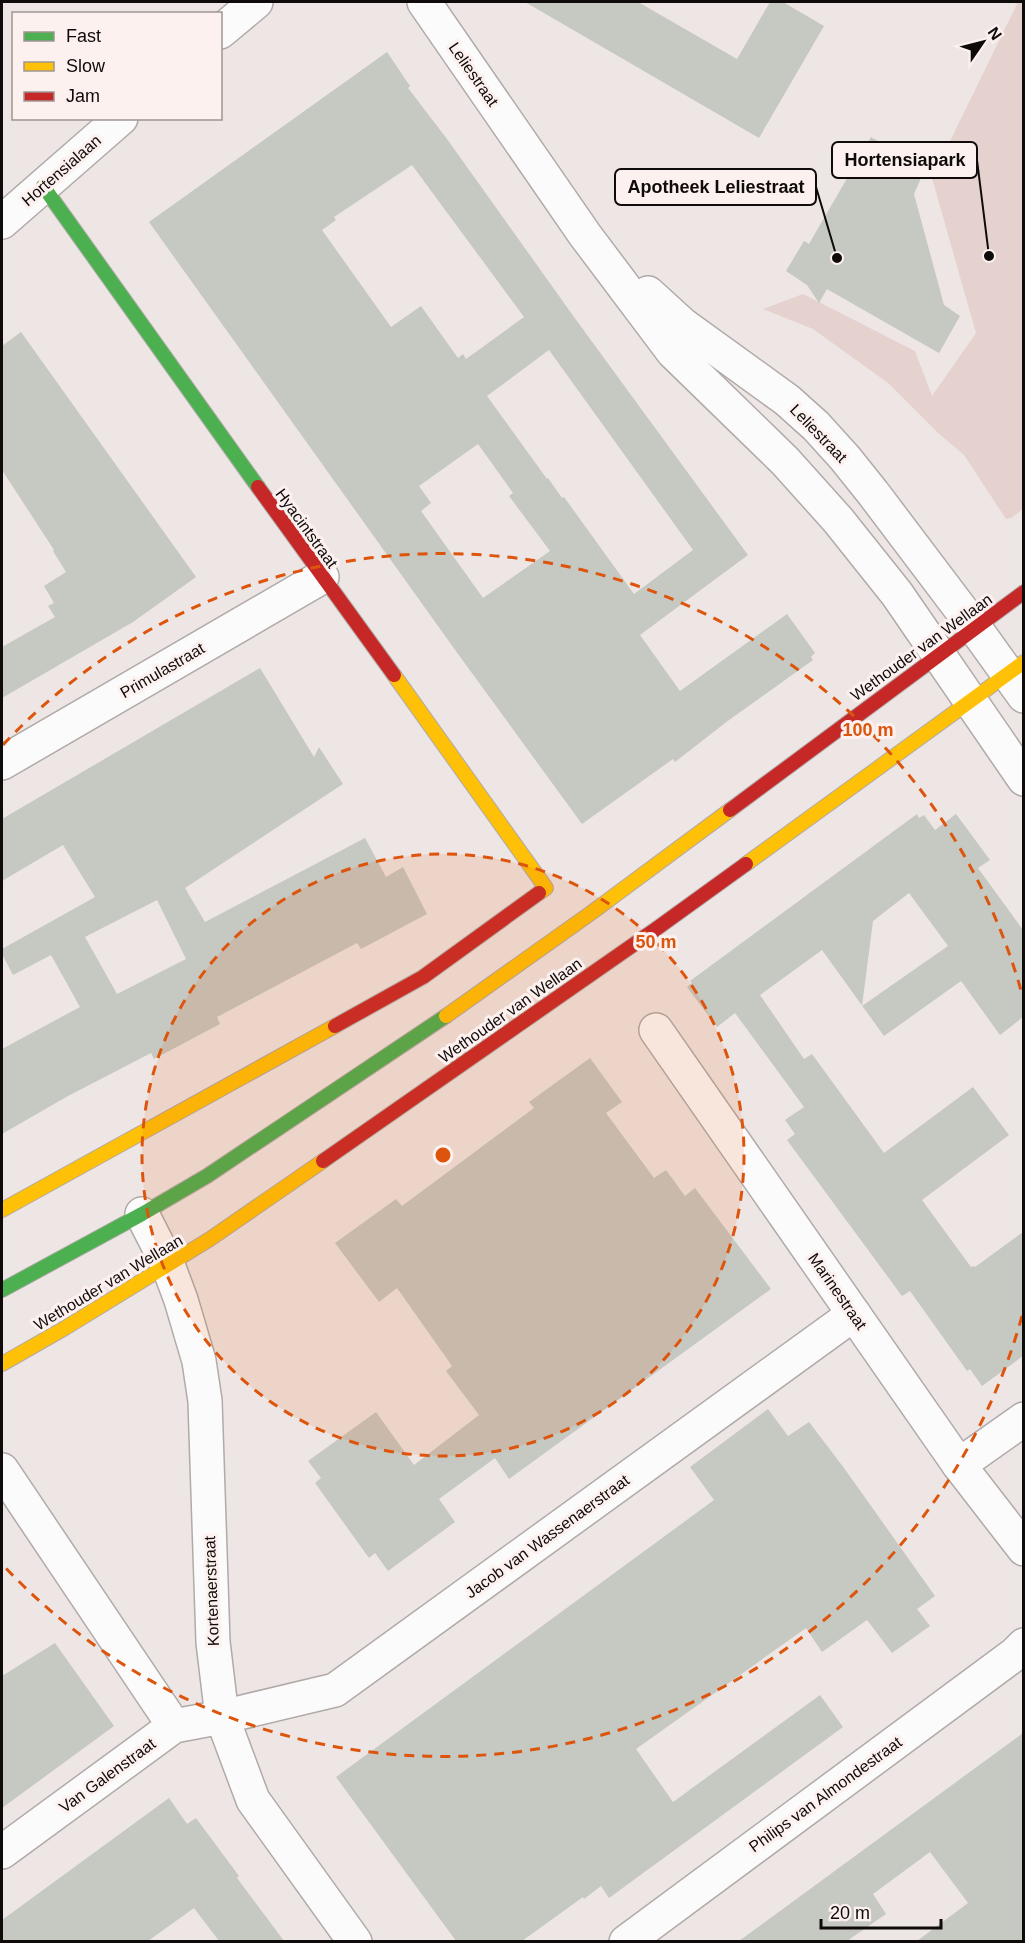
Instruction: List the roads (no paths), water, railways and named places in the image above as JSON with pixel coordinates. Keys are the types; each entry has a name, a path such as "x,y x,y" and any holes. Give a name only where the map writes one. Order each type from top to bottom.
{"main road":[{"name":"Hyacintstraat","path":"2,1210 423,976 546,888 43,186"},
{"name":"Wethouder van Wellaan","path":"2,1290 207,1176 457,1008 591,913 1023,592"},
{"name":"Wethouder van Wellaan","path":"2,1364 210,1239 656,929 970,701 1018,677"}],"street":[{"path":"222,30 256,2"},
{"name":"Leliestraat","path":"424,2 585,235 673,352 778,454 838,520 897,594 1023,779"},
{"name":"Hortensialaan","path":"2,222 119,120"},
{"name":"Leliestraat","path":"585,235 682,324 779,394 816,426 866,484 975,628 1018,677"},
{"name":"Primulastraat","path":"2,763 322,577"},
{"name":"Marinestraat","path":"656,1030 959,1465 1023,1549"},
{"name":"Kortenaerstraat","path":"142,1214 168,1265 199,1361 205,1401 213,1642 222,1717 253,1800 355,1941"},
{"name":"Jacob van Wassenaerstraat","path":"222,1717 335,1690 854,1314"},
{"path":"959,1465 1023,1419"},
{"path":"2,1470 174,1726"},
{"name":"Philips van Almondestraat","path":"626,1941 1015,1654 1023,1645"},
{"name":"Van Galenstraat","path":"2,1852 174,1726 222,1717"}],"place":[{"name":"Hortensiapark","path":"989,256"},
{"name":"Apotheek Leliestraat","path":"837,258"}]}
